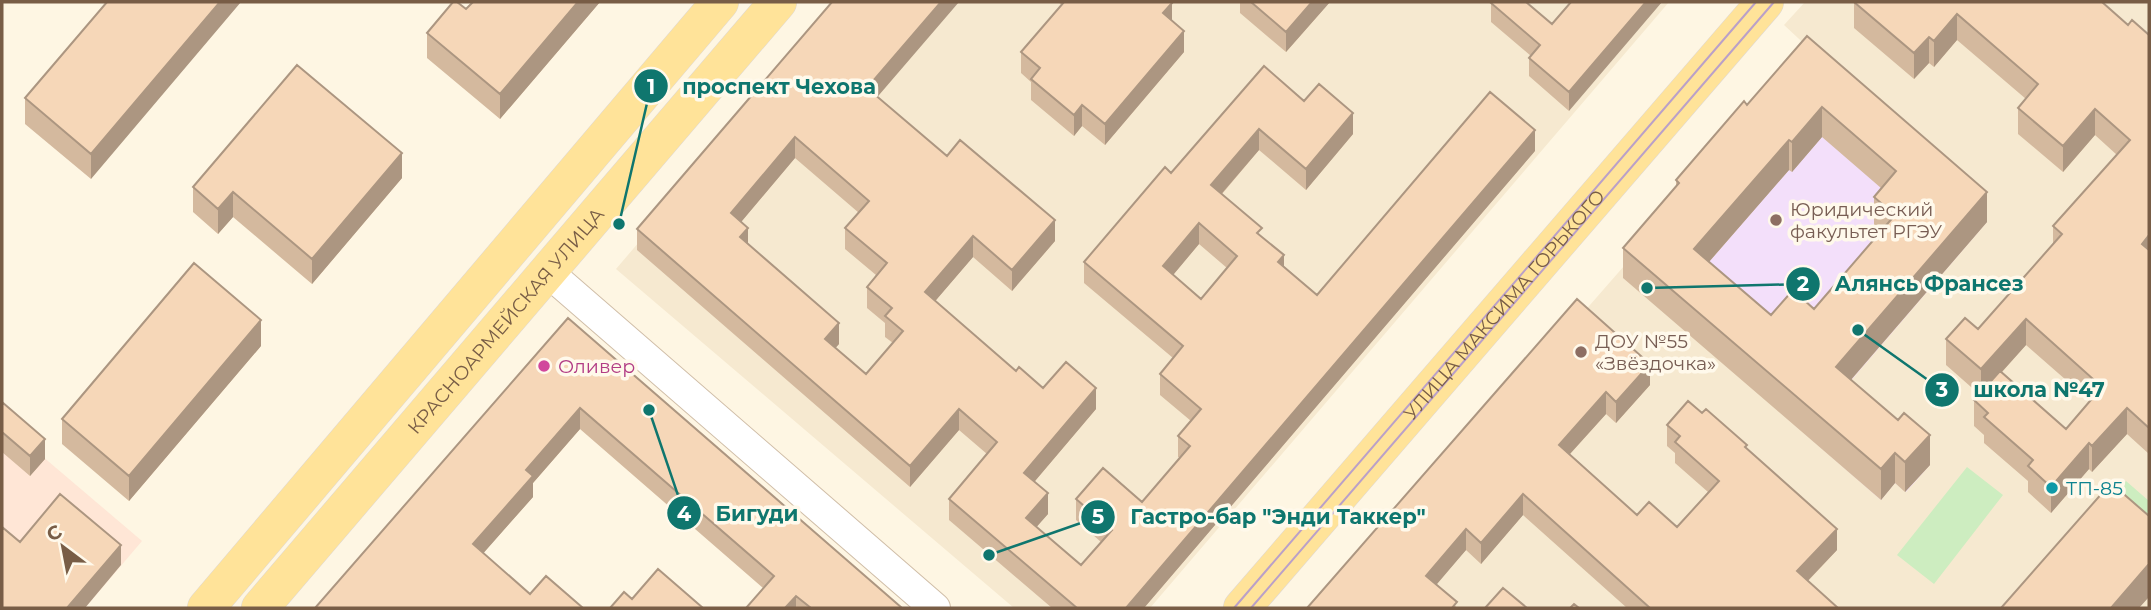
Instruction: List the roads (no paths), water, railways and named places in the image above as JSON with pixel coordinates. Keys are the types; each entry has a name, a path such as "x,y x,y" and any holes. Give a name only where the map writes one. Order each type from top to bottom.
{"main road":[{"path":"206,608 720,2"},
{"name":"КРАСНОАРМЕЙСКАЯ УЛИЦА","path":"260,608 778,2"},
{"name":"УЛИЦА МАКСИМА ГОРЬКОГО","path":"1242,608 1765,2"}],"street":[{"path":"549,272 935,608"}],"tram line":[{"path":"1234,608 1756,2"},
{"path":"1251,608 1774,2"}],"place":[{"name":"Юридический факультет РГЭУ","path":"1776,220"},
{"name":"проспект Чехова","path":"619,224"},
{"name":"Алянсь Франсез","path":"1647,288"},
{"name":"школа №47","path":"1858,330"},
{"name":"ДОУ №55 «Звёздочка»","path":"1581,352"},
{"name":"Оливер","path":"544,366"},
{"name":"Бигуди","path":"649,410"},
{"name":"ТП-85","path":"2052,488"},
{"name":"Гастро-бар \"Энди Таккер\"","path":"989,555"}]}
